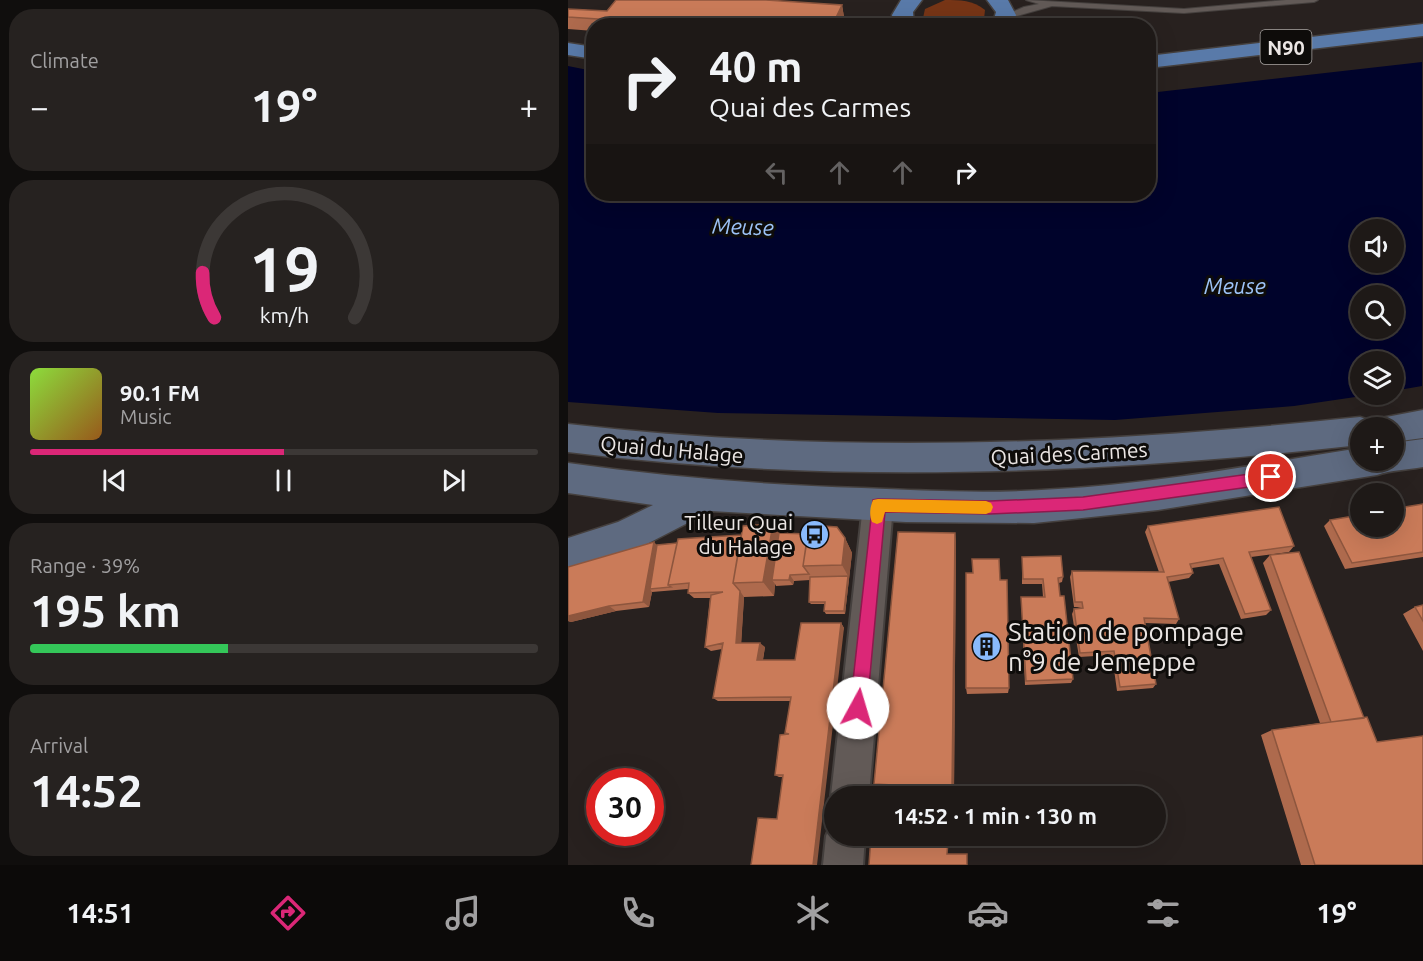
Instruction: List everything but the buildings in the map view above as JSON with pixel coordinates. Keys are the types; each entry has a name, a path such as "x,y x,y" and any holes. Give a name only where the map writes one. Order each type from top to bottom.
{"main road":[{"path":"901,18 904,8 912,0"},
{"name":"N90","path":"1156,61 1423,30"},
{"path":"568,49 586,52"},
{"path":"1404,427 1423,424"},
{"name":"Quai des Carmes","path":"776,458 902,460 1020,457 1300,438 1350,432"},
{"name":"Quai du Halage","path":"568,438 632,447 776,458"},
{"path":"1404,456 1423,453"},
{"path":"568,454 732,472 776,458"},
{"path":"878,505 990,507 1083,504 1207,488 1350,464"},
{"name":"Quai du Halage","path":"568,478 708,495 818,504 878,505"},
{"path":"568,555 626,536 708,495"}],"street":[{"path":"851,786 878,505"},
{"path":"843,865 845,846"}],"lane":[{"path":"1030,0 1052,4 1184,10 1230,4 1314,0"},
{"path":"1002,14 1052,4"}],"shaded area":[{"path":"945,0 971,2 985,10 984,18 923,18 925,9"}],"water":[{"name":"Meuse","path":"1422,62 1422,386 1404,389 1404,351 1350,351 1350,398 1294,406 1115,420 718,413 568,402 568,66 586,70 586,201 1156,201 1156,92"}],"slow traffic":[{"path":"877,517 878,505 986,507"}],"place":[{"name":"Tilleur Quai du Halage","path":"814,534"},
{"name":"Station de pompage n°9 de Jemeppe","path":"987,646"}],"route":[{"path":"858,708 878,505 990,507 1083,504 1271,477"}]}
